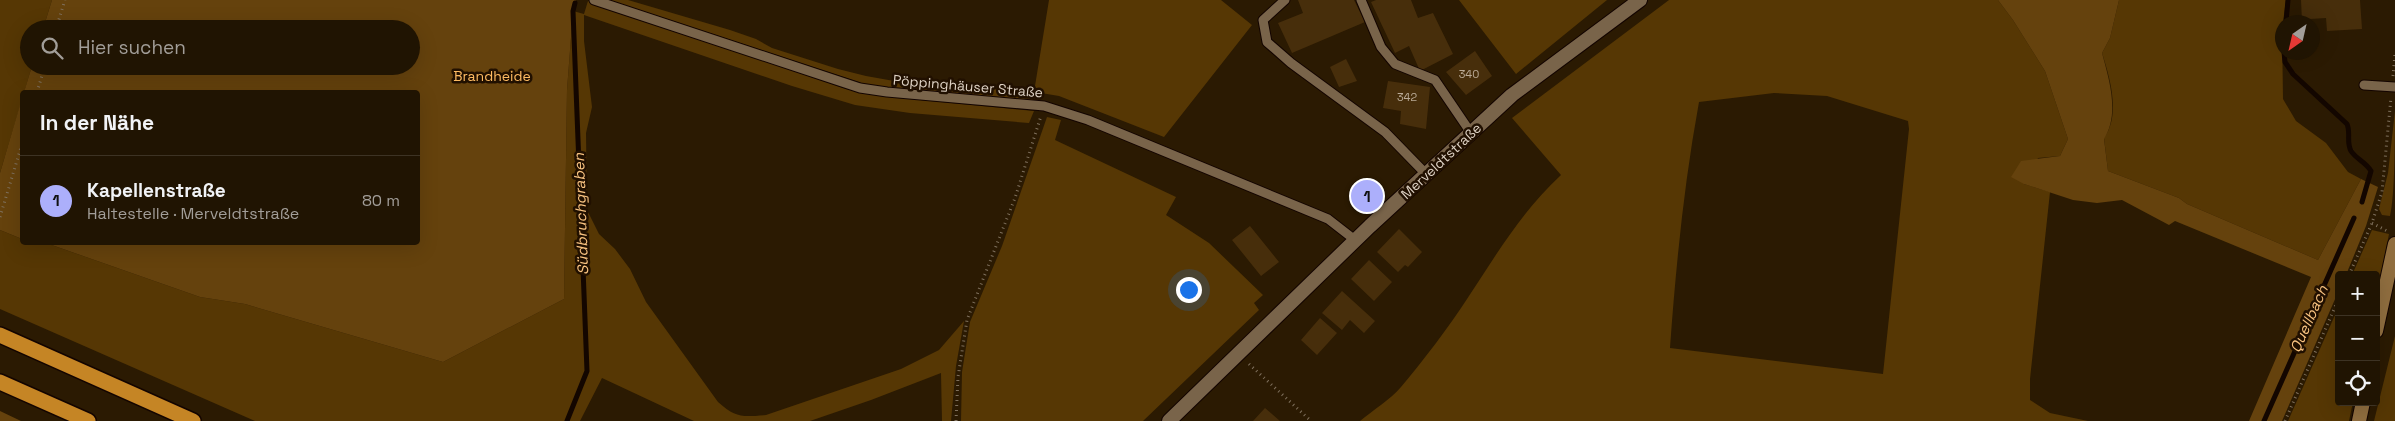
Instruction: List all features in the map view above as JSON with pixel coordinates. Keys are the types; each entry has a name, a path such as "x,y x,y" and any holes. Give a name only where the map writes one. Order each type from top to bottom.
{"highway":[{"path":"0,335 193,421"},
{"path":"0,382 88,421"}],"main road":[{"path":"2379,316 2395,244"},
{"path":"2359,421 2362,406"}],"street":[{"name":"Merveldtstraße","path":"1169,421 1356,240 1512,95 1640,0"}],"lane":[{"name":"Pöppinghäuser Straße","path":"594,0 860,88 1044,106 1088,120 1328,218 1356,240"},
{"path":"1285,0 1263,20 1267,42 1291,63 1385,132 1426,174"},
{"path":"1361,0 1381,47 1395,64 1435,80 1471,133"},
{"path":"2364,85 2394,87"}],"path":[{"path":"59,20 65,0"},
{"path":"2351,271 2372,223 2382,192 2394,87 2395,54"},
{"path":"38,90 42,75"},
{"path":"956,421 958,376 967,320 1015,198 1044,106"},
{"path":"0,217 20,151"},
{"path":"2372,223 2395,235"},
{"path":"2285,421 2335,307"},
{"path":"1237,354 1311,421"}],"shaded area":[{"path":"0,0 52,0 46,20 20,20 20,75 29,75 25,90 20,90 20,106 0,173"},
{"path":"609,0 628,0 730,30 756,39 772,48 866,76 894,81 1034,92 1049,0 1221,0 1252,25 1164,137 1059,96 1035,92 1038,96 1032,100 902,90 865,84"},
{"path":"1459,0 1607,0 1516,74"},
{"path":"1669,0 1998,0 2045,71 2068,139 2060,156 2038,158 2024,184 2050,192 2030,379 2030,400 2050,413 2088,421 1360,421 1401,387 1452,321 1522,218 1561,175 1512,118","holes":["1774,93 1827,96 1908,121 1909,129 1883,374 1670,348 1681,225 1699,102"]},
{"path":"2119,0 2286,0 2284,15 2275,15 2275,60 2282,60 2283,99 2296,121 2326,143 2348,172 2361,179 2318,260 2187,204 2179,198 2108,171 2104,138 2112,119 2113,108 2111,85 2102,53 2110,38"},
{"path":"588,1 846,89 880,96 1034,111 1029,123 910,113 855,105 792,86 584,15 584,41 592,107 586,133 587,210 599,234 615,249 630,269 646,302 718,402 735,414 766,415 901,369 939,350 964,321 956,366 951,421 942,421 941,373 810,421 694,421 602,378 580,421 255,421 0,309 0,230 20,238 20,245 52,245 200,297 245,304 443,362 564,299 567,90 573,11 584,14"},
{"path":"2395,111 2394,181 2390,216 2382,215 2379,209 2388,173"},
{"path":"1047,117 1061,120 1055,140 1176,197 1166,215 1209,243 1263,295 1254,303 1259,310 1143,421 961,421 962,372 970,322 1002,246"},
{"path":"2372,230 2389,234 2380,280 2380,271 2354,271"},
{"path":"2335,315 2335,406 2352,406 2349,421 2288,421"},
{"path":"2395,336 2395,421 2374,421 2378,406 2380,406 2380,397"}],"green space":[{"name":"Brandheide","path":"52,0 576,0 573,11 567,90 564,299 443,362 245,304 200,297 52,245 420,245 420,90 25,90 29,75 420,75 420,20 46,20"},
{"path":"1998,0 2119,0 2110,38 2102,53 2112,96 2111,119 2104,139 2108,171 2179,198 2187,204 2318,260 2361,179 2378,187 2366,226 2348,271 2335,271 2335,299 2282,421 2249,421 2311,277 2175,221 2169,225 2122,200 2097,203 2073,200 2024,184 2011,177 2021,161 2060,156 2068,139 2045,71"},
{"path":"20,105 20,238 0,230 0,173"},
{"path":"0,411 21,421 0,421"}],"building":[{"path":"1298,0 1354,0 1365,22 1292,53 1278,23 1303,13"},
{"path":"1376,0 1411,0 1418,18 1433,13 1453,54 1420,71 1409,46 1395,53 1371,2"},
{"path":"2301,0 2360,0 2362,29 2327,31 2326,18 2320,18 2320,15 2302,15"},
{"path":"1475,51 1492,76 1466,95 1446,72"},
{"path":"1346,59 1357,81 1339,87 1330,67"},
{"path":"1388,81 1430,87 1426,129 1400,124 1401,111 1383,108"},
{"path":"1250,226 1279,262 1261,276 1232,240"},
{"path":"1399,229 1422,252 1408,267 1405,265 1398,272 1377,252"},
{"path":"1369,260 1392,282 1374,301 1351,279"},
{"path":"1342,291 1375,321 1364,333 1350,320 1342,330 1322,313"},
{"path":"1320,318 1337,333 1317,355 1301,340"},
{"path":"1265,408 1280,421 1253,421"}],"waterway":[{"name":"Quellbach","path":"2287,15 2288,0"},
{"name":"Südbruchgraben","path":"567,421 587,371 573,11 575,3"},
{"name":"Quellbach","path":"2285,60 2293,74 2347,124 2351,151 2371,171 2362,202"},
{"name":"Quellbach","path":"2264,421 2354,218"}],"place":[{"name":"Kapellenstraße","path":"1367,196"}]}
